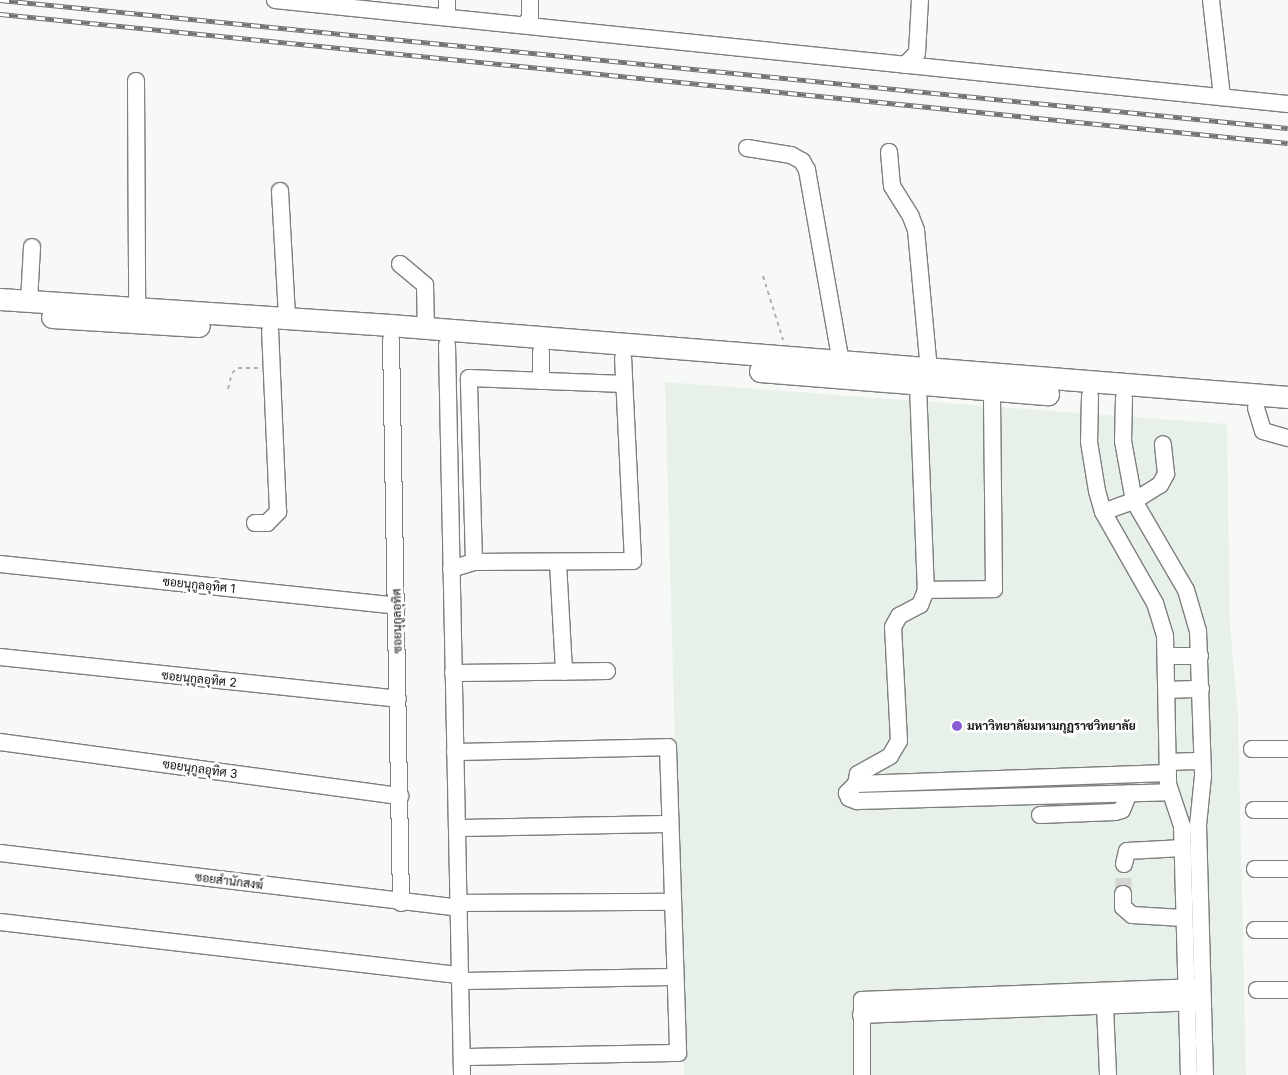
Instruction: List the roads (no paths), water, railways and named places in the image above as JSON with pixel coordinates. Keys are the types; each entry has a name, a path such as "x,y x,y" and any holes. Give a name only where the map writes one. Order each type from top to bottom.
{"main road":[{"path":"0,300 137,307 391,340 447,337 841,362 992,390 1090,389"},
{"path":"0,314 426,328 447,337 542,352 1090,389 1288,410"},
{"path":"1125,392 1288,397"}],"street":[{"path":"275,0 369,4 447,16 1288,104"},
{"path":"446,0 447,16"},
{"path":"526,24 530,17 530,0"},
{"path":"905,65 917,53 920,0"},
{"path":"1203,0 1215,96"},
{"path":"1211,0 1215,96"},
{"path":"136,81 137,307"},
{"path":"747,148 791,155 802,161 807,170 841,362"},
{"path":"889,152 892,186 912,217 916,230 924,378 926,590 920,605 900,616 893,626 899,741 890,756 858,774 856,784 847,793 849,798 857,801 1170,792"},
{"path":"256,523 267,523 278,512 272,368 278,324 280,191"},
{"path":"29,301 32,247"},
{"path":"400,264 425,285 426,328"},
{"path":"447,337 462,1075"},
{"name":"ซอยนุกูลอุทิศ","path":"391,340 401,902"},
{"path":"541,381 542,352"},
{"path":"451,569 474,562 558,563 633,561 623,358"},
{"path":"474,562 469,378 624,384"},
{"path":"1090,389 1089,442 1103,512 1155,603 1164,636 1170,792 1181,819 1183,918 1205,1075"},
{"path":"926,590 994,589 992,390"},
{"path":"1125,392 1123,441 1134,501 1186,590 1198,631 1202,761 1198,825 1194,995 1188,1075"},
{"path":"1256,408 1263,431 1288,438"},
{"path":"448,427 470,427"},
{"path":"1103,512 1134,501 1160,485 1166,478 1163,444"},
{"path":"558,563 564,672"},
{"name":"ซอยนุกูลอุทิศ 1","path":"0,564 397,606"},
{"path":"1166,656 1200,656"},
{"name":"ซอยนุกูลอุทิศ 2","path":"0,657 398,700"},
{"path":"453,673 607,671"},
{"path":"1166,690 1201,689"},
{"name":"ซอยนุกูลอุทิศ 3","path":"0,742 400,796"},
{"path":"455,752 668,747 678,1053 462,1057"},
{"path":"1252,749 1288,749"},
{"path":"856,784 1168,767 1202,761"},
{"path":"1040,815 1115,812 1122,810 1129,793"},
{"path":"1254,810 1288,810"},
{"path":"457,828 670,824"},
{"path":"1124,864 1127,851 1183,848"},
{"name":"ซอยสำนักสงฆ์","path":"0,853 401,902 459,906 673,902"},
{"path":"1255,869 1288,869"},
{"path":"1123,894 1125,912 1132,915 1183,918"},
{"path":"0,922 460,978 675,977"},
{"path":"1255,930 1288,930"},
{"path":"1257,990 1288,990"},
{"path":"861,1015 1105,1006 1194,995"},
{"path":"862,1075 862,1000 1194,995"},
{"path":"1105,1006 1108,1075"}],"tunnel":[{"path":"1123,894 1124,864"}],"railway":[{"path":"0,0 1288,128"},
{"path":"0,14 1288,143"}],"place":[{"name":"มหาวิทยาลัยมหามกุฏราชวิทยาลัย","path":"957,726"}]}
